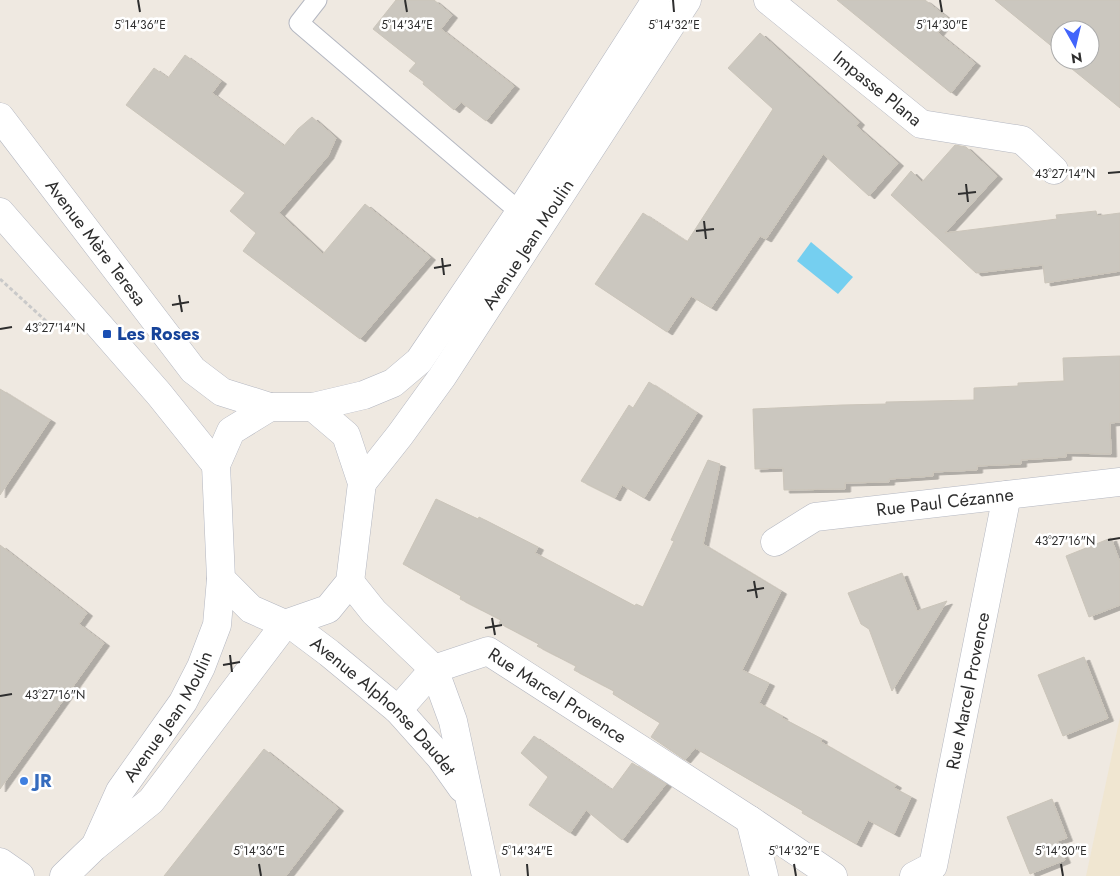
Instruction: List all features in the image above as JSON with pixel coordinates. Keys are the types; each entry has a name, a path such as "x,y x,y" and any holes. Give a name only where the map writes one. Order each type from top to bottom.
{"street":[{"name":"Avenue Jean Moulin","path":"270,407 313,407 364,395 393,383 419,361 520,212 656,0"},
{"name":"Avenue Jean Moulin","path":"362,484 442,377 687,0"},
{"name":"Impasse Plana","path":"768,0 921,124 1022,140 1054,170"},
{"name":"Avenue Mère Teresa","path":"0,117 193,370 222,392 270,407"},
{"path":"0,212 160,394 216,465 230,431 270,407"},
{"path":"287,624 328,608 350,582 362,484 346,435 313,407"},
{"name":"Avenue Jean Moulin","path":"94,848 120,791 184,702 201,667 217,626 221,579 216,465"},
{"name":"Rue Paul Cézanne","path":"775,542 815,517 1120,482"},
{"name":"Rue Marcel Provence","path":"914,876 934,866 1007,495"},
{"name":"Avenue Alphonse Daudet","path":"221,579 251,610 287,624 329,653 398,710 440,756 469,798"},
{"name":"Avenue Alphonse Daudet","path":"350,582 374,612 434,669 453,721 486,876"},
{"name":"Avenue Jean Moulin","path":"64,876 94,848 151,801 287,624"},
{"name":"Rue Marcel Provence","path":"434,669 488,651 750,820 833,876"},
{"path":"398,710 434,669"},
{"path":"750,820 764,876"},
{"path":"0,862 20,876"}],"lane":[{"path":"317,0 299,23 520,212"}],"shaded area":[{"path":"1120,717 1120,876 1086,876"}],"water":[{"path":"811,242 853,277 838,294 797,261"}],"building":[{"path":"396,0 434,0 452,15 441,29 514,86 486,121 461,102 454,110 423,84 424,82 409,71 416,63 373,29"},
{"path":"837,0 925,0 949,19 938,33 975,63 951,93"},
{"path":"995,0 1120,0 1120,108 1073,70 1100,70 1100,20 1050,20 1050,45"},
{"path":"760,33 859,122 856,126 898,163 869,196 823,154 766,239 760,236 711,308 691,296 667,332 595,284 643,213 687,242 773,109 728,68"},
{"path":"185,55 221,81 212,93 284,146 298,129 312,117 336,138 328,156 279,213 323,254 365,204 430,257 360,339 243,251 256,233 230,211 245,193 126,105 154,68 168,78"},
{"path":"955,145 966,147 997,176 945,233 1057,219 1056,215 1096,211 1097,216 1120,213 1120,271 1045,283 1043,265 976,273 891,195 911,171 922,182"},
{"path":"1120,356 1120,422 1110,423 1111,454 1066,453 1066,457 1021,460 1021,464 977,466 977,470 933,472 933,476 889,479 889,482 845,483 845,489 784,490 783,468 755,469 753,409 886,404 886,402 974,400 974,388 1018,386 1018,383 1064,381 1063,358"},
{"path":"649,382 697,413 644,498 622,485 615,498 581,481 629,405 633,408"},
{"path":"0,389 50,420 0,495"},
{"path":"708,460 720,464 703,544 781,591 742,670 769,683 759,703 782,716 782,718 822,739 821,742 896,785 894,788 911,797 894,834 868,820 856,844 695,748 685,760 651,737 660,723 613,694 614,691 574,670 576,666 537,646 539,644 499,623 501,620 460,599 461,596 403,564 436,499 478,519 479,517 538,547 535,553 635,606 636,604 643,607 674,541 671,540"},
{"path":"1111,538 1120,562 1120,605 1089,617 1066,556"},
{"path":"0,545 87,613 79,624 104,643 0,789"},
{"path":"902,573 917,611 947,601 892,691 869,629 861,624 848,593"},
{"path":"1084,657 1108,718 1063,736 1038,675"},
{"path":"534,736 612,790 632,763 666,784 622,840 586,810 570,833 529,805 548,777 521,753"},
{"path":"264,749 338,808 286,876 164,876"},
{"path":"1052,799 1067,838 1057,841 1065,860 1030,874 1007,817"}],"place":[{"name":"Les Roses","path":"107,334"},
{"name":"JR","path":"24,781"}]}
